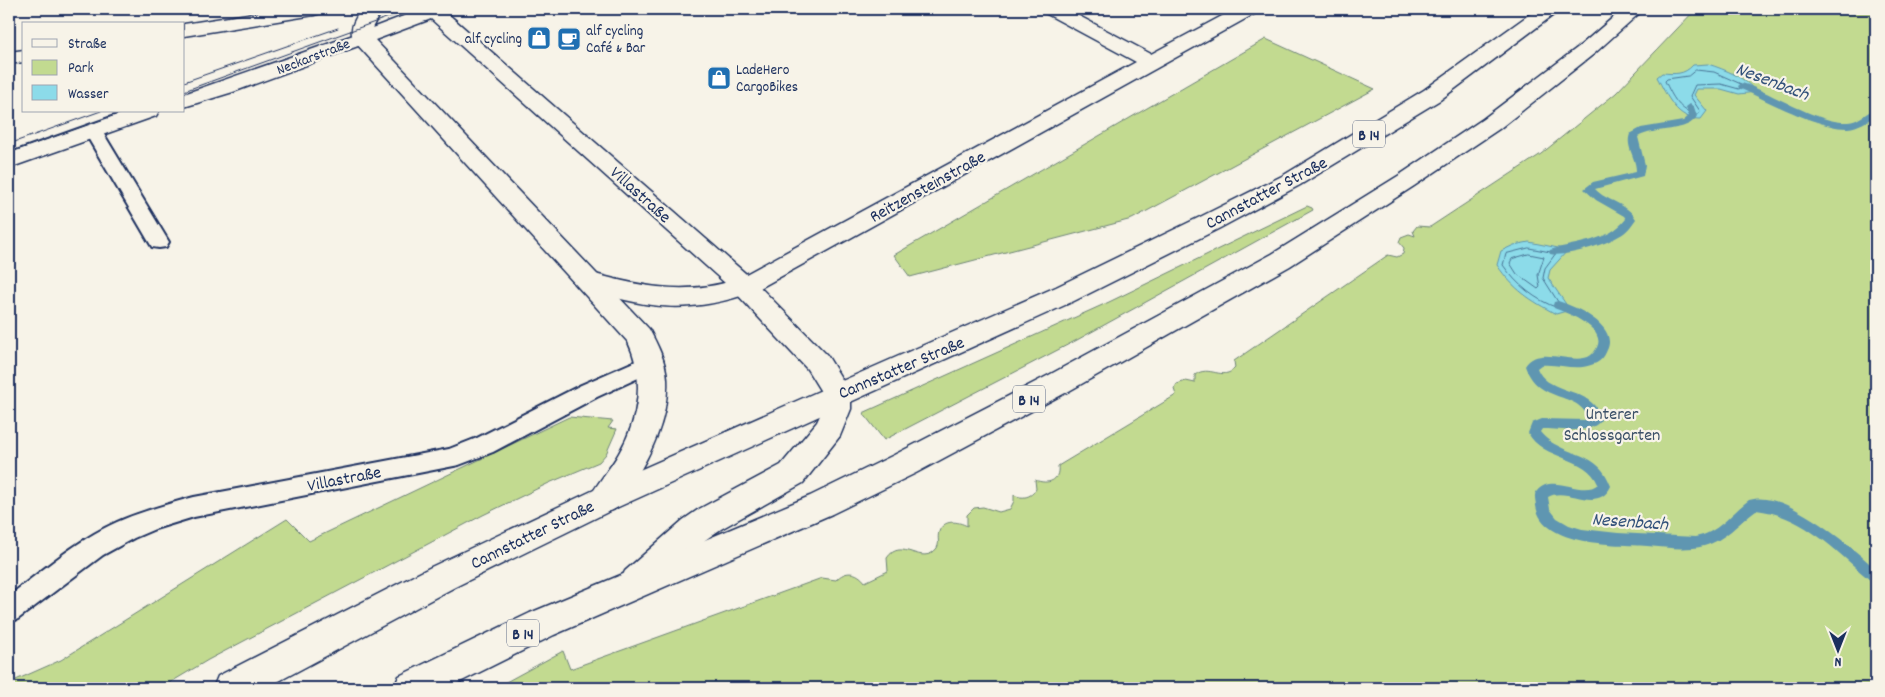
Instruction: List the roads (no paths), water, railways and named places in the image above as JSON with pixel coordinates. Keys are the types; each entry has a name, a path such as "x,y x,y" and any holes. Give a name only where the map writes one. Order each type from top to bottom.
{"street":[{"path":"185,30 314,9"},
{"path":"372,9 365,18 362,27 362,38 639,336 652,362 654,374 645,430 629,464 605,499"},
{"name":"Neckarstraße","path":"185,101 218,91 435,9"},
{"name":"Villastraße","path":"435,9 744,286 816,362 837,394"},
{"path":"1052,9 1152,63"},
{"name":"Reitzensteinstraße","path":"588,281 649,297 676,299 723,294 744,286 1249,9"},
{"name":"Cannstatter Straße","path":"231,688 443,577 605,499 1056,298 1292,180 1432,94 1549,9"},
{"name":"B 14","path":"412,688 542,624 821,505 905,464 1059,383 1281,260 1406,181 1491,124 1588,49 1634,9"},
{"path":"9,58 22,56"},
{"path":"9,161 145,112"},
{"path":"636,583 694,530 710,519 792,474 830,428 837,410 837,394"}],"lane":[{"path":"93,131 159,242"},
{"name":"Villastraße","path":"9,611 88,552 124,531 160,516 194,507 451,458 485,445 589,391 652,362"}],"water":[{"path":"1708,64 1741,78 1756,92 1739,94 1721,89 1697,89 1694,95 1707,111 1701,119 1685,116 1674,105 1657,77 1662,73 1675,74 1683,72 1693,65"},
{"path":"1529,242 1568,250 1550,270 1548,278 1570,310 1556,314 1538,304 1516,288 1497,265 1501,251 1514,245"}],"waterway":[{"name":"Nesenbach","path":"1742,86 1811,116 1839,124 1848,125 1855,123 1876,112"},
{"name":"Nesenbach","path":"1554,252 1597,242 1617,233 1625,227 1631,219 1628,214 1624,210 1599,198 1589,189 1602,182 1628,179 1640,174 1641,169 1633,136 1641,131 1686,123 1693,116 1690,107"},
{"name":"Nesenbach","path":"1558,305 1589,320 1599,329 1604,339 1602,350 1596,358 1588,362 1547,360 1538,361 1531,366 1535,376 1542,384 1584,403 1591,410 1595,420 1588,425 1542,424 1536,426 1534,433 1551,448 1594,468 1601,476 1605,486 1597,493 1591,494 1557,489 1545,492 1541,495 1543,511 1552,522 1565,530 1600,538 1695,542 1715,536 1754,504 1771,506 1788,512 1820,530 1876,577"}],"tram line":[{"path":"185,91 411,9"},
{"path":"185,82 338,28"},
{"path":"9,144 98,112"},
{"path":"9,153 124,112"}],"place":[{"name":"alf cycling","path":"539,38"},
{"name":"alf cycling Café & Bar","path":"569,39"},
{"name":"LadeHero CargoBikes","path":"719,78"}],"park label":[{"name":"Unterer Schlossgarten","path":"1612,423"}]}
